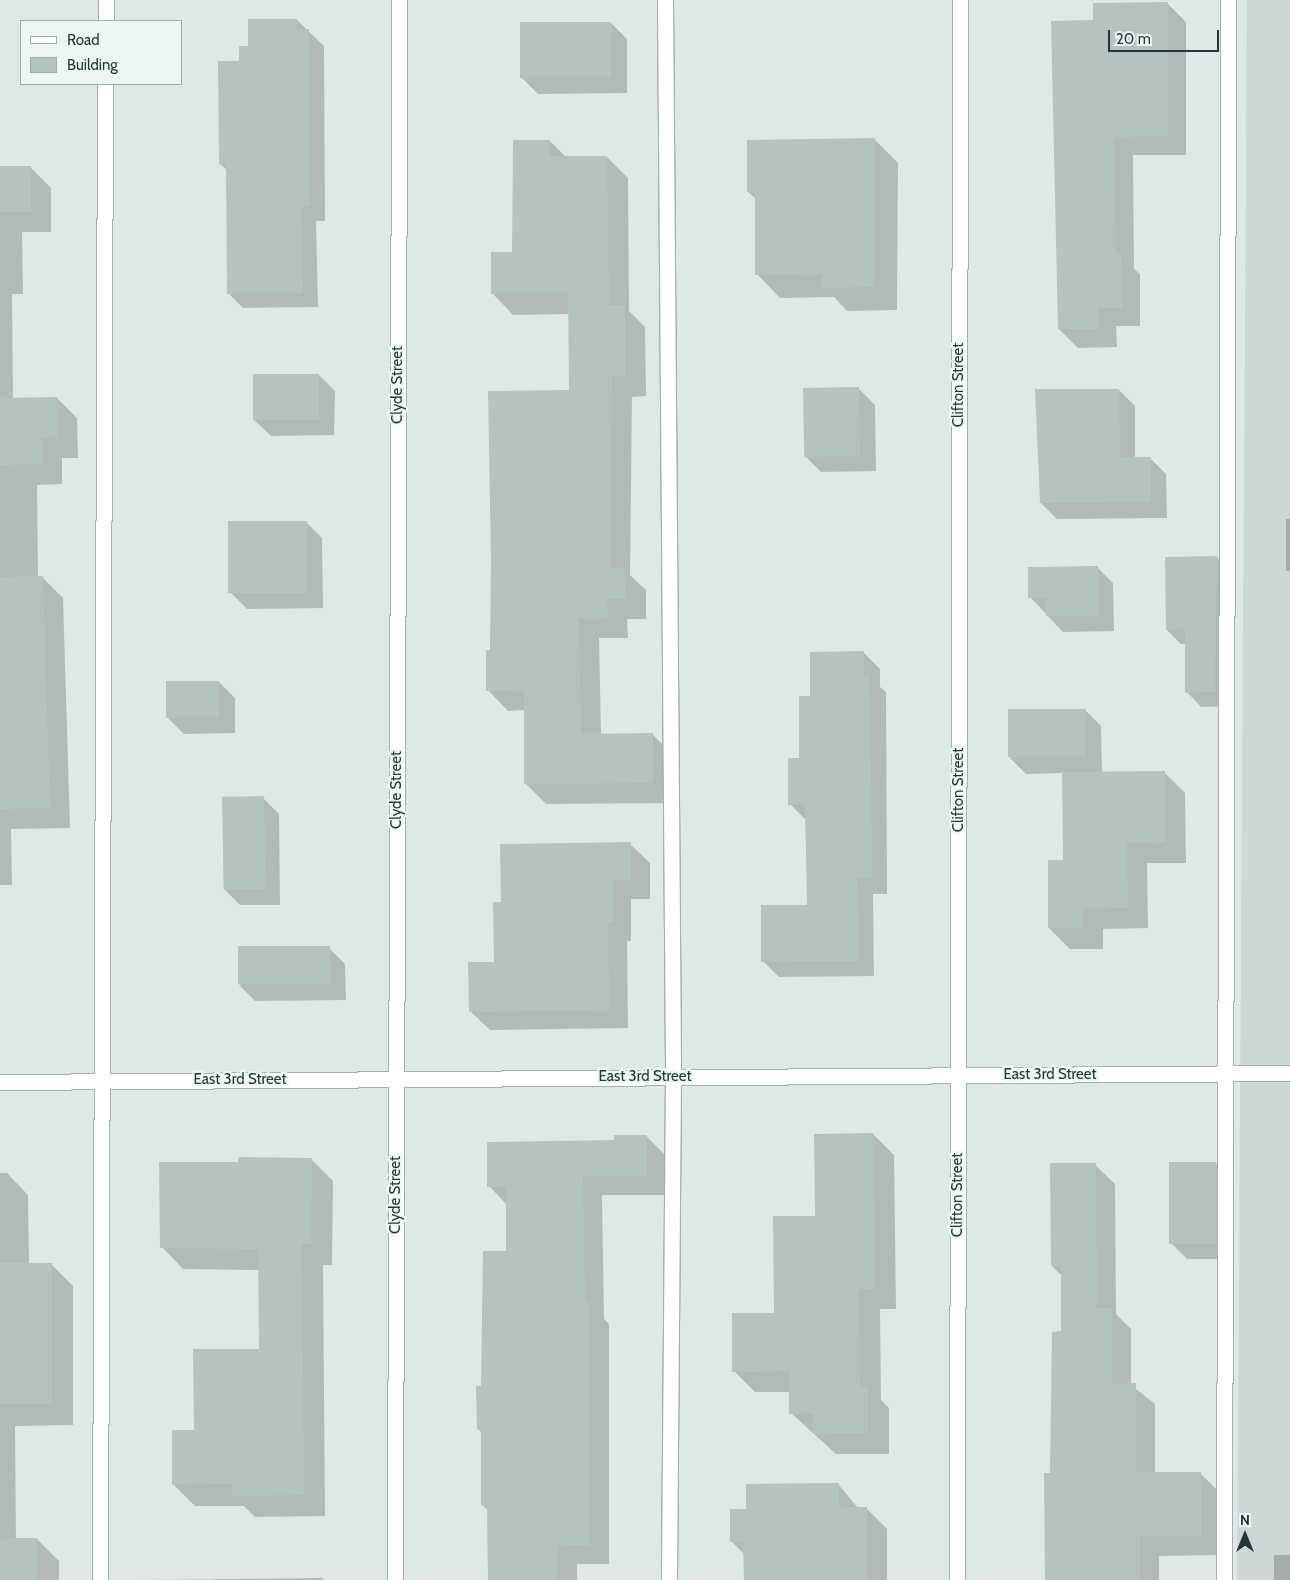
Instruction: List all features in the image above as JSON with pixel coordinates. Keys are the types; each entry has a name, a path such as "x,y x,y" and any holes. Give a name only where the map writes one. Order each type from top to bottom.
{"street":[{"path":"106,0 106,20"},
{"name":"Clyde Street","path":"395,1580 399,0"},
{"path":"665,0 673,1077 669,1580"},
{"name":"Clifton Street","path":"956,1580 960,0"},
{"path":"1224,1580 1228,1074 1228,0"},
{"path":"100,1580 100,1082 105,85"},
{"name":"East 3rd Street","path":"0,1082 1290,1073"}],"shaded area":[{"path":"1247,0 1290,0 1290,1580 1237,1580"}],"building":[{"path":"1168,2 1168,136 1114,137 1116,254 1121,254 1122,308 1098,308 1099,329 1058,329 1051,21 1093,20 1093,3"},
{"path":"248,19 297,19 297,30 309,29 310,206 302,206 303,293 227,294 226,164 219,164 218,61 239,61 239,46 248,46"},
{"path":"520,22 611,22 611,78 520,78"},
{"path":"875,138 874,287 822,288 822,274 755,275 755,192 747,192 747,140"},
{"path":"513,140 550,140 550,156 607,156 609,305 625,305 625,376 612,376 610,568 625,568 625,599 607,599 608,618 579,618 581,734 653,733 653,783 524,784 524,690 486,691 486,650 490,650 491,560 488,391 569,390 568,294 491,294 491,252 512,252"},
{"path":"0,166 31,166 31,212 0,212"},
{"path":"253,374 319,374 319,420 253,420"},
{"path":"859,387 860,456 804,457 803,388"},
{"path":"1035,389 1119,389 1120,457 1151,457 1151,502 1040,503"},
{"path":"57,397 58,438 42,438 42,464 0,465 0,398"},
{"path":"228,521 307,521 307,593 228,593"},
{"path":"1217,556 1215,692 1185,693 1185,630 1166,630 1165,557"},
{"path":"1098,566 1098,616 1046,616 1046,598 1028,598 1028,567"},
{"path":"43,576 50,808 0,809 0,577"},
{"path":"864,651 864,675 870,675 872,878 857,878 859,961 761,962 761,905 807,905 805,804 788,805 788,758 799,758 799,696 810,696 810,652"},
{"path":"166,681 219,681 219,718 166,718"},
{"path":"1008,709 1086,709 1086,757 1008,757"},
{"path":"1165,771 1166,842 1127,843 1128,908 1083,909 1083,928 1048,928 1048,860 1063,860 1062,772"},
{"path":"264,796 266,889 224,890 222,797"},
{"path":"631,842 631,880 613,880 613,922 608,922 609,1010 469,1012 468,962 494,962 493,902 501,902 500,844"},
{"path":"238,946 330,946 330,984 238,984"},
{"path":"873,1133 875,1289 859,1289 860,1386 868,1386 868,1433 813,1434 813,1414 789,1414 789,1371 732,1372 732,1313 774,1313 773,1216 815,1216 814,1134"},
{"path":"614,1135 647,1135 647,1176 583,1176 585,1303 590,1303 590,1545 558,1546 558,1580 488,1580 487,1505 481,1505 481,1429 477,1429 476,1386 481,1386 483,1251 506,1251 506,1187 487,1187 487,1142 614,1140"},
{"path":"239,1157 312,1158 311,1244 302,1244 304,1495 232,1496 232,1484 172,1485 172,1430 194,1430 193,1349 259,1349 258,1249 160,1248 159,1162 238,1162"},
{"path":"1169,1162 1216,1162 1216,1244 1169,1244"},
{"path":"1050,1163 1096,1163 1097,1308 1112,1308 1112,1384 1136,1383 1136,1472 1201,1472 1201,1536 1140,1536 1140,1580 1045,1580 1044,1473 1050,1473 1052,1332 1061,1331 1061,1266 1051,1266"},
{"path":"0,1263 52,1263 52,1404 0,1404"},
{"path":"839,1483 839,1507 867,1507 866,1580 744,1580 743,1542 730,1542 730,1509 746,1509 746,1484"},
{"path":"0,1538 37,1538 37,1580 0,1580"}]}
